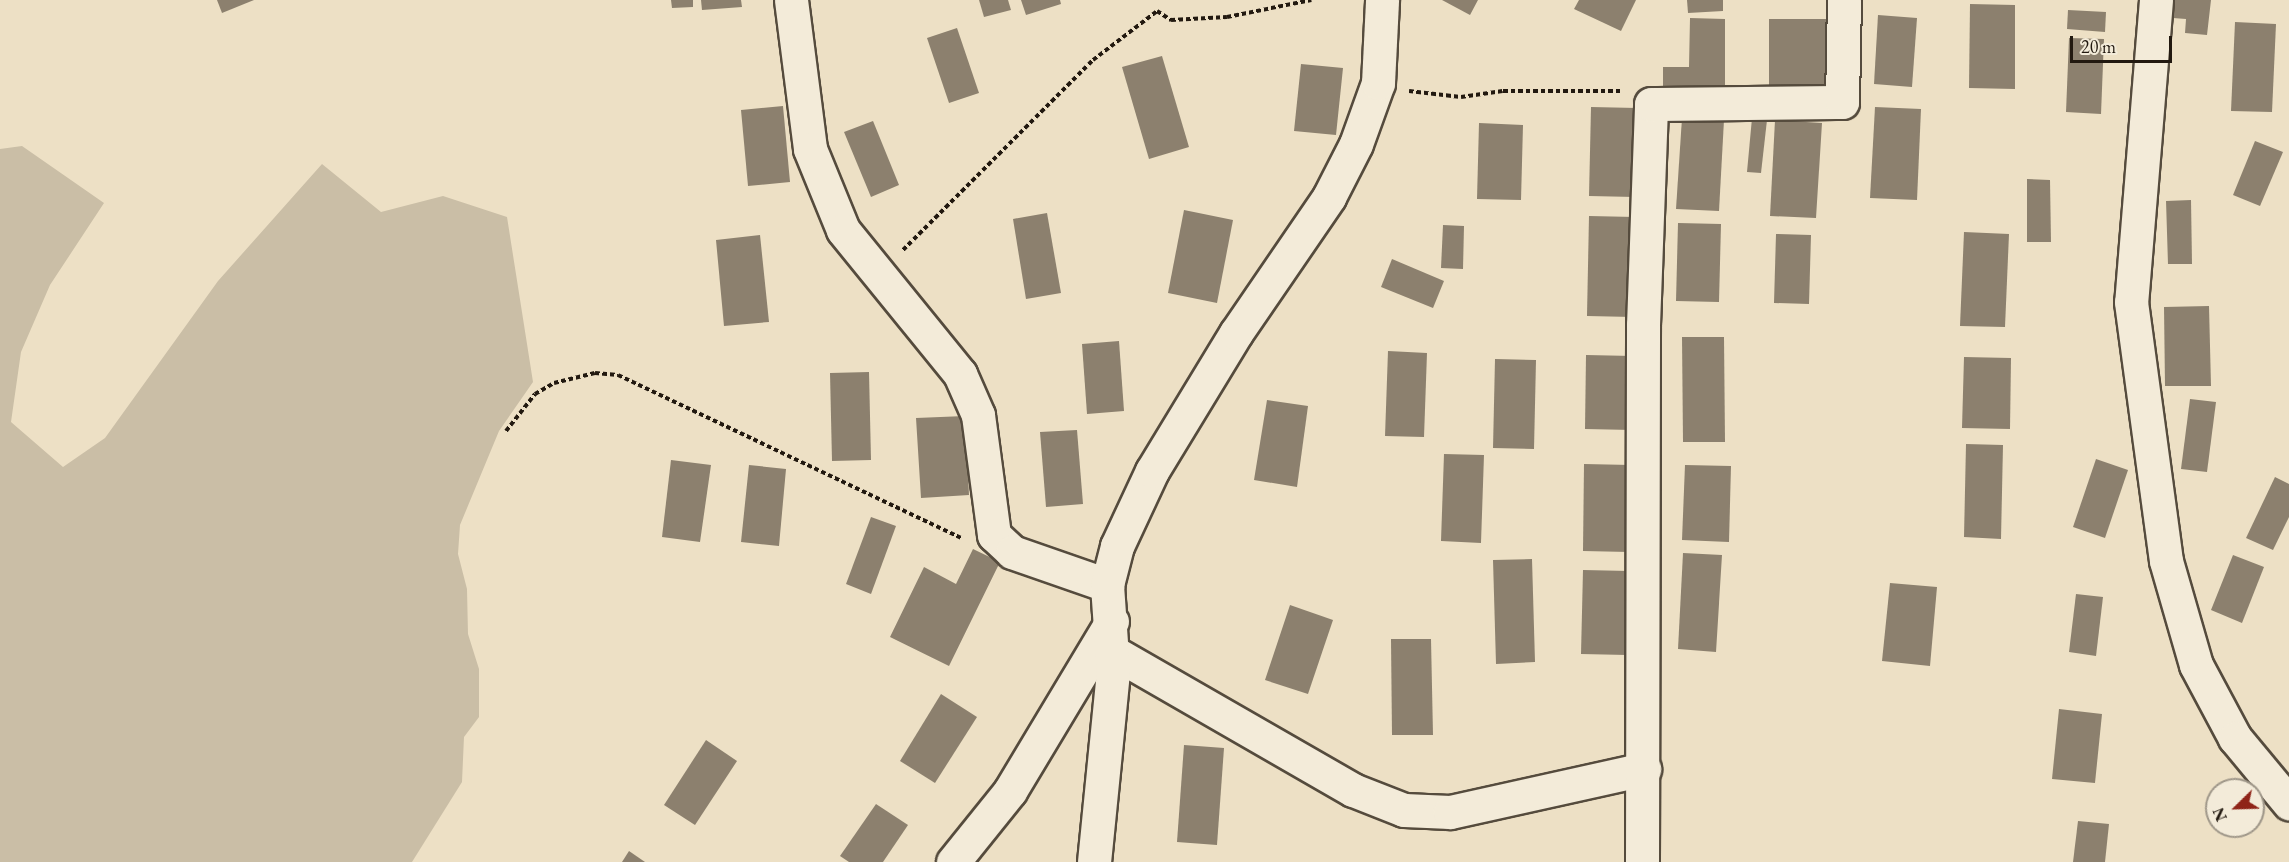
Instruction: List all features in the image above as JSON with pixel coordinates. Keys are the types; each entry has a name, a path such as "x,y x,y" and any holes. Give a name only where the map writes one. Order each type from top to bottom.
{"street":[{"path":"791,0 810,149 843,230 877,276 960,374 978,415 994,535 1012,552 1107,585"},
{"path":"1094,862 1113,652 1113,619 1107,585 1117,546 1152,471 1236,333 1329,197 1378,83 1382,0"},
{"path":"1642,862 1644,769 1643,325 1651,104 1842,102 1844,0"},
{"path":"2156,0 2131,302 2166,561 2196,665 2235,738 2289,803"},
{"path":"952,862 1010,791 1113,619"},
{"path":"1113,652 1353,790 1404,810 1450,812 1644,769"}],"path":[{"path":"877,276 1093,60 1157,11 1171,20 1227,17 1311,0"},
{"path":"1378,83 1461,97 1590,88 1644,94 1651,104"},
{"path":"506,431 535,394 554,383 595,373 618,375 962,538 1012,552"}],"shaded area":[{"path":"22,146 104,203 50,285 21,352 11,422 63,467 105,438 218,281 322,164 381,212 443,196 507,217 533,382 499,431 460,525 458,554 467,589 468,634 479,669 479,717 464,737 462,782 412,862 0,862 0,149"}],"building":[{"path":"217,0 254,0 222,13"},
{"path":"671,0 693,0 693,7 672,8"},
{"path":"701,0 741,0 742,7 702,10"},
{"path":"979,0 1008,0 1011,10 984,17"},
{"path":"1021,0 1060,0 1061,4 1026,15"},
{"path":"1442,0 1478,0 1470,15"},
{"path":"1579,0 1636,0 1621,31 1574,9"},
{"path":"1687,0 1723,0 1723,11 1688,13"},
{"path":"2175,0 2211,0 2207,35 2185,33 2186,19 2173,18"},
{"path":"1970,4 2015,5 2015,89 1969,88"},
{"path":"2068,10 2106,12 2105,32 2067,29"},
{"path":"1878,15 1917,18 1912,87 1874,84"},
{"path":"1690,18 1725,19 1725,87 1663,87 1663,67 1689,67"},
{"path":"1769,19 1832,19 1832,89 1769,88"},
{"path":"2235,22 2276,24 2272,112 2231,111"},
{"path":"957,28 979,93 949,103 927,38"},
{"path":"2069,38 2104,39 2101,114 2066,112"},
{"path":"1162,56 1189,147 1149,159 1122,67"},
{"path":"1301,64 1343,68 1336,135 1294,131"},
{"path":"783,106 790,182 748,186 741,110"},
{"path":"1591,107 1637,108 1635,197 1589,196"},
{"path":"1875,107 1921,109 1917,200 1870,198"},
{"path":"1682,118 1724,120 1719,211 1676,209"},
{"path":"1752,118 1767,120 1761,173 1747,172"},
{"path":"1775,120 1822,123 1816,218 1770,216"},
{"path":"873,121 899,185 871,197 844,132"},
{"path":"1479,123 1523,125 1521,200 1477,199"},
{"path":"2255,141 2283,152 2260,206 2233,195"},
{"path":"2027,179 2050,180 2051,242 2027,242"},
{"path":"2191,200 2192,264 2168,264 2166,201"},
{"path":"1184,210 1233,220 1217,303 1168,293"},
{"path":"1047,213 1061,293 1026,299 1013,219"},
{"path":"1589,216 1635,217 1633,317 1587,316"},
{"path":"1678,223 1721,224 1719,302 1676,301"},
{"path":"1443,225 1464,226 1463,269 1441,268"},
{"path":"1964,232 2009,234 2005,327 1960,326"},
{"path":"1776,234 1811,235 1809,304 1774,303"},
{"path":"760,235 769,322 724,326 716,240"},
{"path":"1392,259 1444,281 1433,308 1381,287"},
{"path":"2209,306 2211,386 2165,386 2164,307"},
{"path":"1682,337 1724,337 1725,442 1683,442"},
{"path":"1119,341 1124,411 1087,414 1082,344"},
{"path":"1388,351 1427,353 1424,437 1385,436"},
{"path":"1586,355 1633,356 1632,430 1585,429"},
{"path":"1964,357 2011,358 2010,429 1962,428"},
{"path":"1495,359 1536,360 1534,449 1493,448"},
{"path":"869,372 871,460 832,461 830,373"},
{"path":"2190,399 2216,402 2207,472 2181,469"},
{"path":"1267,400 1308,406 1297,487 1254,480"},
{"path":"965,416 969,495 921,498 916,418"},
{"path":"1077,430 1083,504 1046,507 1040,432"},
{"path":"1966,444 2003,445 2001,539 1964,537"},
{"path":"1444,454 1484,455 1481,543 1441,541"},
{"path":"2096,459 2128,470 2105,538 2073,527"},
{"path":"671,460 711,465 700,542 662,537"},
{"path":"1584,464 1631,465 1629,552 1583,551"},
{"path":"749,465 786,469 779,546 741,542"},
{"path":"1685,465 1731,466 1729,542 1682,540"},
{"path":"2275,477 2289,484 2289,517 2273,550 2246,538"},
{"path":"871,517 896,526 871,594 846,584"},
{"path":"973,549 1000,562 949,666 890,637 924,567 956,584"},
{"path":"1683,553 1722,555 1716,652 1678,649"},
{"path":"2233,555 2264,567 2242,623 2211,610"},
{"path":"1532,559 1535,662 1496,664 1493,560"},
{"path":"1583,570 1629,571 1627,655 1581,654"},
{"path":"1890,583 1937,587 1930,666 1882,661"},
{"path":"2076,594 2103,597 2096,656 2069,652"},
{"path":"1290,605 1333,620 1308,694 1265,680"},
{"path":"1391,639 1431,639 1433,735 1392,735"},
{"path":"941,694 977,717 935,783 900,761"},
{"path":"2059,709 2102,714 2095,783 2052,779"},
{"path":"706,740 737,761 695,825 664,805"},
{"path":"1184,745 1224,748 1217,845 1177,842"},
{"path":"876,804 908,825 883,862 849,862 840,856"},
{"path":"2078,821 2109,824 2105,862 2073,862"},
{"path":"629,851 645,862 622,862"}]}
